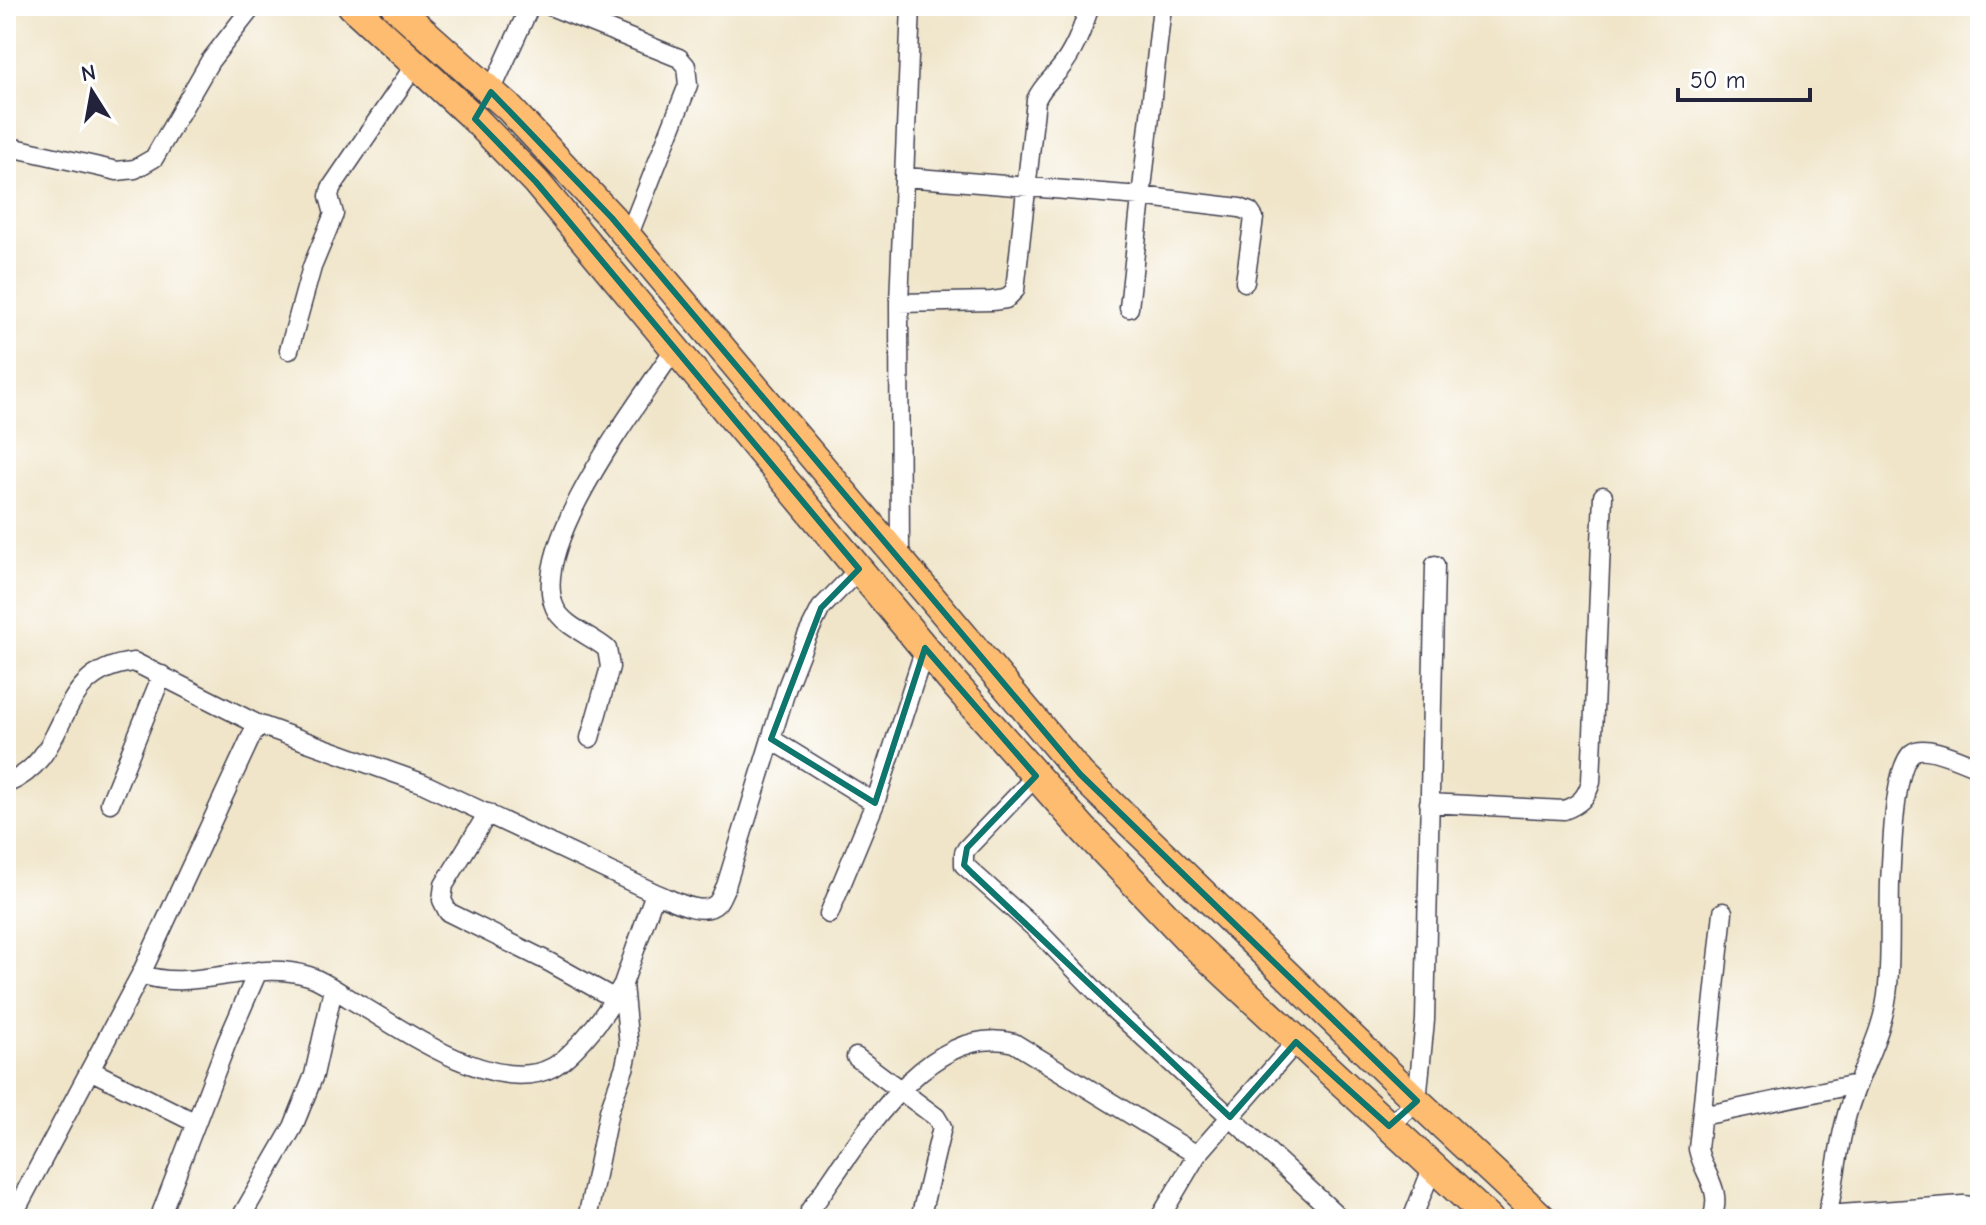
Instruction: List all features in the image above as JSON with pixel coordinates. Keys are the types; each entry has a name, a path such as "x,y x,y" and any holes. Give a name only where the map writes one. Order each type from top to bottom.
{"highway":[{"path":"352,6 475,119 536,182 925,648 1036,776 1190,941 1489,1219"},
{"path":"395,6 491,92 628,237 1080,774 1543,1219"}],"street":[{"path":"6,146 117,171 135,169 154,158 210,61 253,6"},
{"path":"475,119 491,92 530,6"},
{"path":"550,6 679,58 686,66 688,85 628,237"},
{"path":"900,561 899,303 911,6"},
{"path":"899,303 1006,299 1015,290 1019,279 1036,100 1042,86 1059,70 1076,45 1090,6"},
{"path":"1129,308 1162,6"},
{"path":"289,350 312,267 334,214 329,196 331,188 415,65"},
{"path":"905,177 1140,196 1240,208 1250,212 1255,227 1245,282"},
{"path":"590,738 610,667 607,649 562,618 555,608 550,592 552,567 560,534 593,473 675,348"},
{"path":"1429,803 1564,810 1578,805 1587,795 1591,782 1603,496"},
{"path":"1389,1126 1417,1101 1425,1020 1435,565"},
{"path":"6,784 35,765 52,742 79,688 95,672 115,664 134,662 257,724 422,783 655,893 698,909 710,908 718,902 726,886 787,687 821,608 859,569"},
{"path":"829,914 875,803 925,648"},
{"path":"110,803 162,675"},
{"path":"11,1219 141,974 257,724"},
{"path":"771,739 875,803"},
{"path":"1967,1210 1826,1217 1845,1119 1879,1035 1888,986 1892,847 1903,765 1910,754 1919,749 1930,749 1980,768"},
{"path":"1036,776 967,848 964,865 1039,932 1113,1009 1341,1219"},
{"path":"488,813 444,885 442,900 448,912 549,962 619,992"},
{"path":"141,974 166,982 258,971 291,972 311,977 437,1050 497,1073 520,1075 552,1068 569,1055 597,1024 619,992 655,893"},
{"path":"1712,1219 1717,1206 1716,1194 1702,1166 1698,1149 1723,912"},
{"path":"159,1219 227,1042 258,971"},
{"path":"240,1219 293,1127 314,1075 333,989"},
{"path":"587,1219 609,1111 629,1047 619,992"},
{"path":"810,1210 900,1090 927,1065 964,1045 981,1040 998,1039 1014,1043 1197,1155"},
{"path":"1159,1219 1197,1155 1296,1042"},
{"path":"856,1057 936,1117 942,1127 920,1219"},
{"path":"90,1070 196,1123"},
{"path":"1702,1116 1857,1084"},
{"path":"1412,1219 1433,1166"}],"highlighted area":[{"path":"491,92 612,218 1080,774 1417,1101 1389,1126 1296,1042 1230,1117 964,865 967,848 1036,776 925,648 875,803 771,739 821,608 859,569 536,182 475,119"}]}
